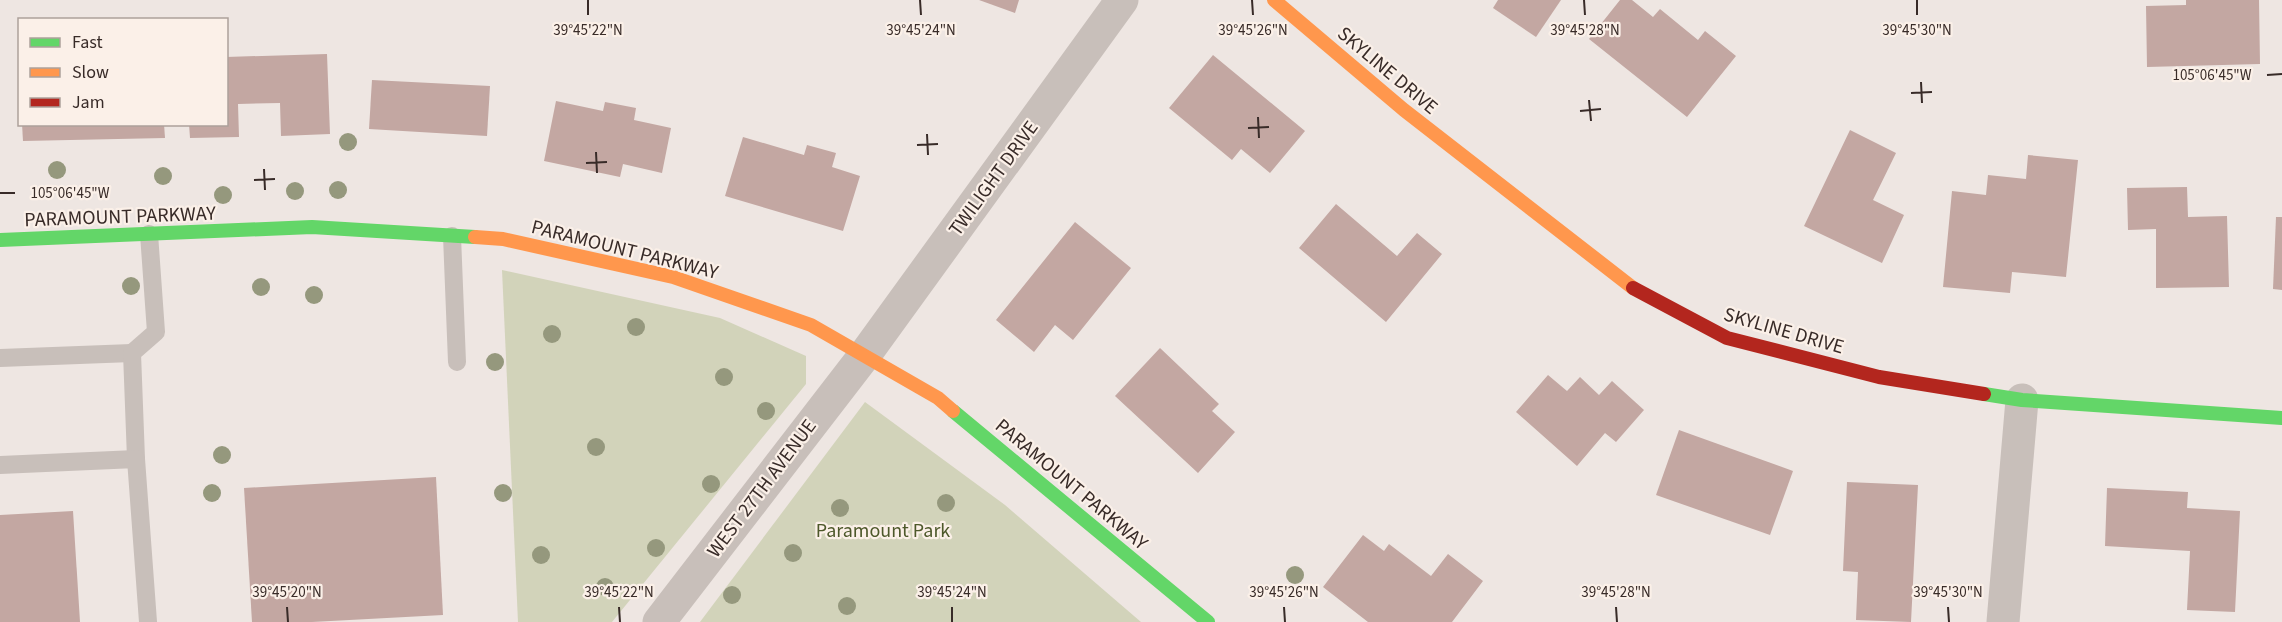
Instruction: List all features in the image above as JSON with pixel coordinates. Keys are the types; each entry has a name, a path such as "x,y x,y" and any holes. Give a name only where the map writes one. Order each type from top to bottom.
{"street":[{"name":"TWILIGHT DRIVE","path":"864,356 1122,0"},
{"name":"SKYLINE DRIVE","path":"1274,0 1404,110 1626,284 1726,338 1879,377 2022,400 2282,418"},
{"name":"PARAMOUNT PARKWAY","path":"0,240 312,227 503,239 673,277 812,325 938,398 1208,622"},
{"name":"WEST 27TH AVENUE","path":"659,622 864,356"},
{"path":"2003,622 2022,400"}],"lane":[{"path":"0,358 132,353 156,332 150,234"},
{"path":"452,236 457,362"},
{"path":"132,353 136,459 148,622"},
{"path":"0,465 136,459"}],"green space":[{"path":"502,270 720,318 806,356 806,384 612,622 518,622"},
{"name":"Paramount Park","path":"865,402 1005,505 1141,622 700,622"}],"building":[{"path":"979,0 1019,0 1015,13"},
{"path":"1498,0 1561,0 1536,37 1493,8"},
{"path":"1620,0 1632,0 1653,17 1660,9 1698,40 1705,31 1736,56 1687,117 1589,39"},
{"path":"2186,0 2259,0 2260,64 2147,67 2146,6 2186,5"},
{"path":"327,54 330,134 281,136 280,103 238,104 239,137 190,138 189,126 228,126 228,57"},
{"path":"1213,55 1305,131 1270,173 1241,149 1232,160 1169,108"},
{"path":"372,80 490,86 487,136 369,129"},
{"path":"556,101 603,111 605,102 636,108 634,120 671,128 662,173 623,164 620,177 544,161"},
{"path":"22,126 164,126 165,138 23,141"},
{"path":"1850,130 1896,153 1873,200 1904,215 1882,263 1804,226"},
{"path":"743,137 804,155 807,145 836,153 832,167 860,176 843,231 725,196"},
{"path":"2028,155 2078,160 2066,277 2012,272 2010,293 1943,287 1952,191 1986,195 1988,175 2026,179"},
{"path":"2187,187 2188,217 2227,216 2229,287 2156,288 2156,229 2128,230 2127,188"},
{"path":"1336,204 1397,256 1417,233 1442,254 1386,322 1299,248"},
{"path":"2276,217 2282,217 2282,290 2273,289"},
{"path":"1075,222 1131,268 1073,340 1055,325 1034,352 996,320"},
{"path":"1160,348 1219,404 1212,411 1235,432 1198,473 1115,396"},
{"path":"1548,375 1567,391 1580,377 1599,395 1612,381 1644,410 1616,442 1605,433 1577,466 1516,412"},
{"path":"1679,430 1793,471 1770,535 1656,495"},
{"path":"436,477 443,615 312,622 252,622 244,488"},
{"path":"1847,482 1918,485 1911,622 1856,620 1858,572 1843,571"},
{"path":"2107,488 2188,492 2187,508 2240,511 2235,612 2187,610 2190,551 2105,546"},
{"path":"73,511 80,622 0,622 0,515"},
{"path":"1363,535 1384,551 1389,544 1431,576 1448,554 1483,581 1452,622 1368,622 1323,587"}],"traffic: fast":[{"path":"0,240 312,227 475,237"},
{"path":"1984,394 2022,400 2282,418"},
{"path":"953,411 1208,622"}],"traffic: slow":[{"path":"1274,0 1404,110 1633,288"},
{"path":"475,237 503,239 673,277 811,325 938,398 953,411"}],"traffic: jam":[{"path":"1633,288 1727,338 1879,377 1984,394"}]}
